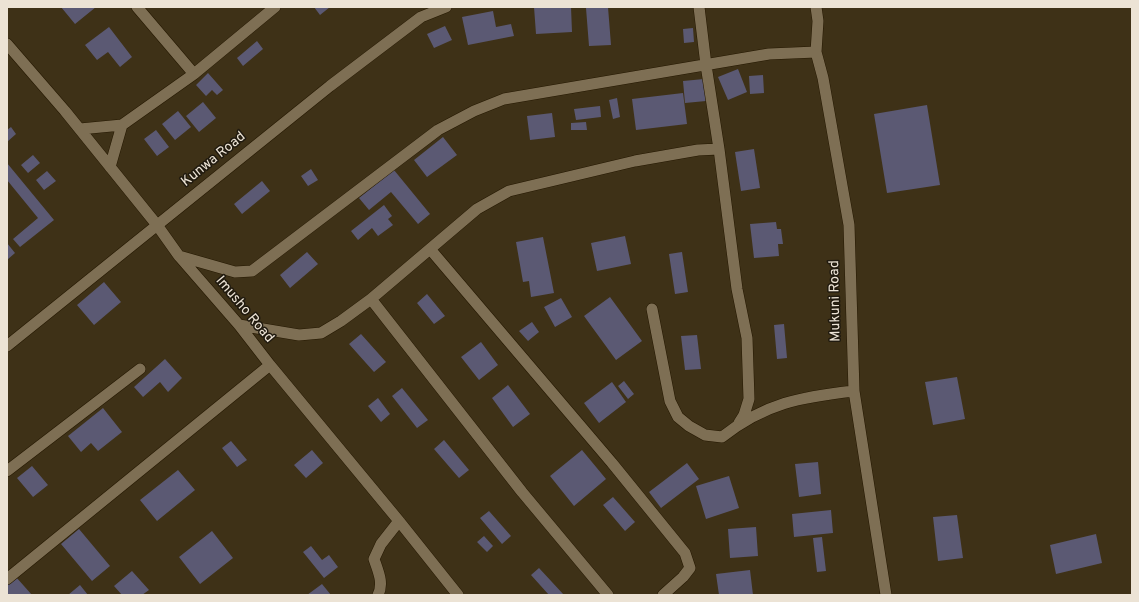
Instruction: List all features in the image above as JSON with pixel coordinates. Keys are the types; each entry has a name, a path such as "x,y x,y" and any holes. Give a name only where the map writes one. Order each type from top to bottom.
{"street":[{"path":"80,129 122,125 194,74 275,7"},
{"name":"Kunwa Road","path":"7,346 330,86 415,21 446,7"},
{"path":"699,7 737,289 747,338 749,399 744,415 739,423"},
{"name":"Mukuni Road","path":"816,7 818,21 816,52 823,78 849,225 854,391 886,595"},
{"path":"142,9 194,74"},
{"name":"Imusho Road","path":"7,44 80,129 157,225 179,256 239,324 270,366 399,521 458,595"},
{"path":"179,256 235,272 252,271 438,130 474,111 504,99 769,54 816,52"},
{"path":"110,167 122,125"},
{"path":"239,324 300,335 321,333 341,321 371,299 477,209 509,192 634,161 698,150 719,149"},
{"path":"430,249 612,463 685,554 690,568 683,578 663,595"},
{"path":"371,299 522,492 608,595"},
{"path":"652,309 670,401 678,417 704,435 722,437 739,423 771,407 807,396 854,391"},
{"path":"7,579 270,366"},
{"path":"7,471 140,369"},
{"path":"378,595 380,590 380,579 374,559 381,544 399,521"}],"building":[{"path":"61,7 96,7 75,24"},
{"path":"314,7 330,7 320,15"},
{"path":"534,7 571,7 572,32 536,34"},
{"path":"608,7 611,45 589,46 586,8"},
{"path":"493,11 496,27 511,24 514,36 468,45 462,17"},
{"path":"445,26 452,40 434,48 427,34"},
{"path":"109,27 132,57 120,67 108,52 97,60 85,45"},
{"path":"693,28 694,42 684,43 683,29"},
{"path":"257,41 263,49 243,66 237,58"},
{"path":"738,69 747,92 728,100 718,77"},
{"path":"208,73 223,90 217,95 212,90 206,96 196,85"},
{"path":"763,75 764,93 750,94 749,76"},
{"path":"704,79 706,101 685,103 683,81"},
{"path":"683,93 687,124 636,130 632,99"},
{"path":"617,98 620,117 613,119 609,100"},
{"path":"203,102 216,118 199,132 186,116"},
{"path":"927,105 940,185 887,193 874,114"},
{"path":"600,106 601,117 576,120 574,109"},
{"path":"178,111 191,127 175,140 162,124"},
{"path":"552,113 555,137 530,140 527,116"},
{"path":"586,122 587,130 571,130 571,123"},
{"path":"11,127 16,134 7,142 7,130"},
{"path":"156,130 169,147 157,156 144,139"},
{"path":"443,137 457,155 427,177 414,160"},
{"path":"754,149 760,188 741,191 735,152"},
{"path":"33,155 40,163 28,173 21,165"},
{"path":"7,163 54,220 20,247 13,239 38,218 7,180"},
{"path":"311,169 318,180 308,186 301,176"},
{"path":"394,170 430,214 418,224 391,192 369,210 359,198"},
{"path":"47,171 56,181 44,190 36,180"},
{"path":"262,181 270,191 242,214 234,204"},
{"path":"384,205 392,216 388,219 393,225 378,236 372,228 358,240 351,231"},
{"path":"776,222 777,229 781,229 783,244 778,244 779,256 754,258 750,224"},
{"path":"625,236 631,264 597,271 591,243"},
{"path":"543,237 554,293 531,297 529,281 523,282 516,242"},
{"path":"7,243 15,253 7,260"},
{"path":"307,252 318,264 290,288 280,275"},
{"path":"682,252 688,292 675,294 669,254"},
{"path":"104,282 121,302 94,325 77,305"},
{"path":"427,294 445,316 434,324 417,303"},
{"path":"610,297 642,341 616,360 584,316"},
{"path":"561,298 572,317 555,327 544,307"},
{"path":"532,322 539,332 528,341 519,331"},
{"path":"784,324 787,358 777,359 774,325"},
{"path":"361,334 386,362 374,372 349,344"},
{"path":"697,335 701,369 685,370 681,336"},
{"path":"481,342 498,365 479,380 461,357"},
{"path":"165,359 182,378 168,392 160,382 143,397 134,387"},
{"path":"957,377 965,419 933,425 925,382"},
{"path":"624,381 634,394 628,399 618,386"},
{"path":"612,382 626,402 599,423 584,403"},
{"path":"508,385 530,414 513,427 492,398"},
{"path":"402,388 428,420 417,428 392,396"},
{"path":"378,398 390,414 381,422 368,406"},
{"path":"103,408 122,432 98,451 91,443 81,452 68,436"},
{"path":"444,440 469,470 459,478 434,449"},
{"path":"231,441 247,460 237,467 222,448"},
{"path":"312,450 323,463 306,478 294,465"},
{"path":"582,450 606,479 574,506 550,476"},
{"path":"818,462 821,494 799,497 795,464"},
{"path":"687,463 699,479 661,508 649,492"},
{"path":"32,466 48,485 33,497 17,478"},
{"path":"178,470 195,490 157,521 140,500"},
{"path":"729,476 739,508 706,519 696,486"},
{"path":"613,497 635,522 625,531 603,505"},
{"path":"831,510 833,533 794,537 792,514"},
{"path":"489,511 511,536 502,544 480,518"},
{"path":"957,515 963,558 938,561 933,517"},
{"path":"756,527 758,556 730,558 728,529"},
{"path":"79,529 110,566 92,581 61,544"},
{"path":"212,531 233,558 200,584 179,557"},
{"path":"1096,534 1102,563 1056,574 1050,545"},
{"path":"484,536 493,546 487,552 477,542"},
{"path":"822,537 826,571 817,572 813,538"},
{"path":"311,546 322,560 329,555 338,567 324,578 303,552"},
{"path":"539,568 564,595 549,595 531,575"},
{"path":"750,570 753,595 719,595 716,574"},
{"path":"132,571 149,590 142,595 122,595 114,586"},
{"path":"16,577 32,595 7,595 7,585"},
{"path":"322,584 331,595 307,595"},
{"path":"80,585 88,595 68,595"}]}
